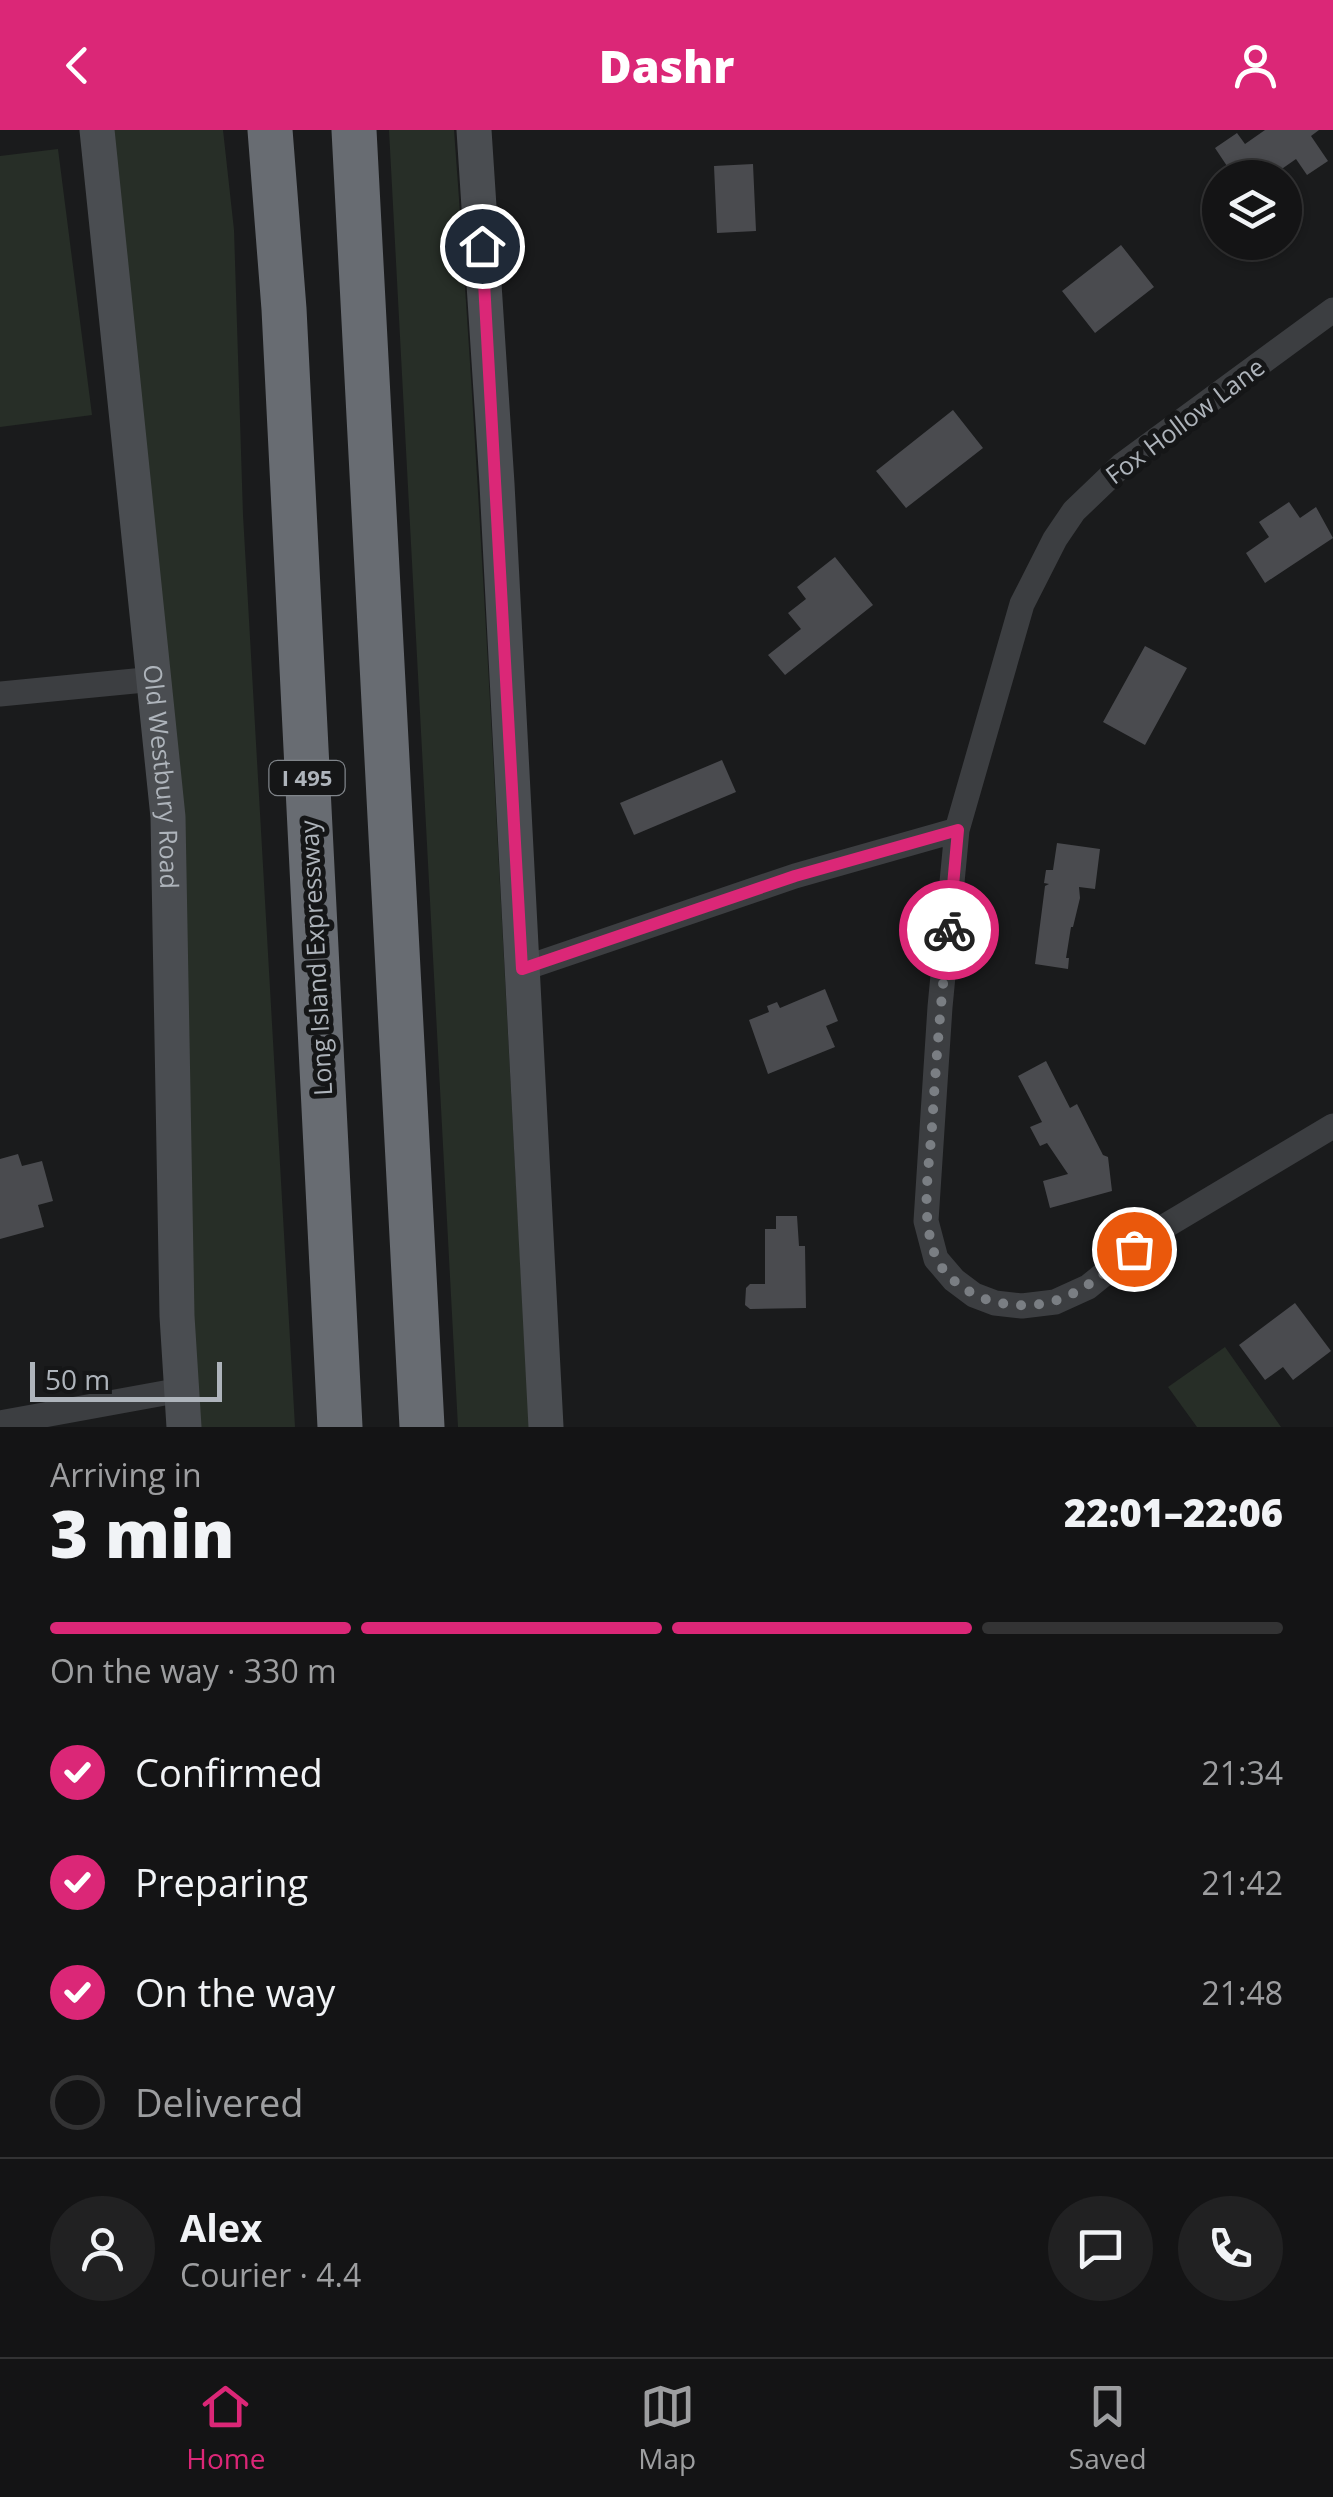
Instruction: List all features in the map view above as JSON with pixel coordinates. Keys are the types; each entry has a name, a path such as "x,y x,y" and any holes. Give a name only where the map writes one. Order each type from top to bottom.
{"highway":[{"name":"Long Island Expressway","path":"270,130 284,309 340,1427"},
{"path":"354,130 422,1427"}],"main road":[{"name":"Old Westbury Road","path":"97,130 168,816 180,1390 184,1427"},
{"path":"474,130 546,1427"}],"street":[{"name":"Fox Hollow Lane","path":"1333,310 1122,465 1074,511 1022,604 958,830 940,1007 926,1221 936,1259 974,1295 995,1303 1022,1306 1055,1302 1088,1288 1157,1231 1333,1126"},
{"path":"0,694 155,679"},
{"path":"522,969 795,876 958,830"},
{"path":"0,1423 180,1390"}],"shaded area":[{"path":"112,130 223,130 234,230 243,515 295,1427 195,1427"},
{"path":"389,130 454,130 530,1427 458,1427"},
{"path":"58,149 92,415 0,427 0,156"},
{"path":"1225,1347 1281,1427 1197,1427 1168,1387"}],"building":[{"path":"1265,130 1319,130 1311,136 1328,161 1307,175 1302,160 1223,160 1215,148 1237,133 1245,144"},
{"path":"753,164 756,231 717,233 714,166"},
{"path":"1121,245 1154,287 1095,333 1062,291"},
{"path":"953,410 983,448 906,508 876,471"},
{"path":"1289,502 1300,518 1316,507 1333,538 1265,583 1246,553 1269,537 1259,522"},
{"path":"835,557 873,605 785,675 768,655 801,629 788,613 806,599 797,587"},
{"path":"1145,646 1187,668 1145,745 1103,722"},
{"path":"722,760 736,792 634,835 620,803"},
{"path":"1057,843 1100,849 1095,889 1079,887 1066,958 1068,969 1035,964 1045,886 1049,884 1044,883 1046,870 1053,870"},
{"path":"825,989 838,1021 826,1026 835,1047 768,1074 749,1020 769,1012 767,1006 777,1002 780,1008"},
{"path":"1046,1061 1070,1108 1077,1104 1103,1155 1108,1157 1112,1191 1050,1208 1043,1181 1068,1174 1047,1143 1040,1146 1030,1127 1042,1122 1018,1076"},
{"path":"18,1154 22,1166 42,1161 53,1201 38,1205 44,1227 0,1239 0,1159"},
{"path":"776,1216 797,1216 799,1246 805,1246 806,1308 750,1309 745,1305 746,1288 750,1284 765,1284 765,1229 776,1229"},
{"path":"1295,1303 1331,1351 1293,1380 1283,1367 1265,1380 1239,1345"}],"way so far":[{"path":"949,930 926,1221 936,1259 974,1295 995,1303 1022,1306 1055,1302 1088,1288 1134,1249"}],"route":[{"path":"482,246 522,969 795,876 958,830 949,930"}]}
